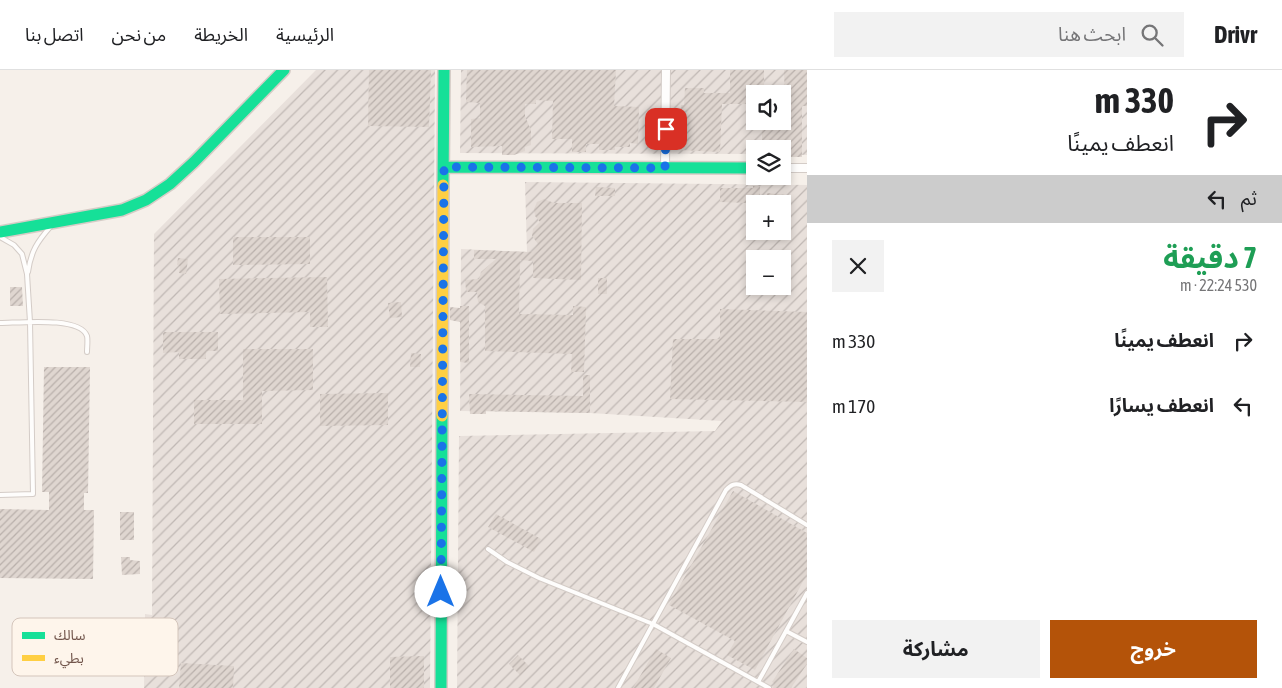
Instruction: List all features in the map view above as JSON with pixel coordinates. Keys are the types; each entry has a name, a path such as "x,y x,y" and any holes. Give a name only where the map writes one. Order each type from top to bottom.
{"street":[{"path":"0,232 122,210 154,195 170,184 194,162 284,70"},
{"path":"441,688 444,70"},
{"path":"665,168 666,70"},
{"path":"444,167 746,168"},
{"path":"791,168 807,168"}],"lane":[{"path":"27,274 30,256 38,241 55,221"},
{"path":"0,237 14,245 22,254 27,274 30,322 33,494 0,495"},
{"path":"0,323 70,323 81,328 87,336 87,352"},
{"path":"618,688 726,490 730,486 735,484 741,486 807,525"},
{"path":"488,549 507,562 539,578 653,624 769,688"},
{"path":"758,682 807,593"},
{"path":"786,631 807,642"}],"shaded area":[{"path":"316,70 435,70 430,688 144,688 144,676 178,676 178,618 145,618 145,614 152,615 154,234"},
{"path":"461,70 807,70 807,155 791,154 791,140 746,140 746,154 460,153"},
{"path":"525,182 807,185 807,688 457,688 459,436 715,431 722,421 590,413 460,411 461,249 527,252"}],"building":[{"path":"369,70 431,70 429,127 368,126"},
{"path":"467,70 616,70 614,106 639,107 638,144 630,143 630,147 615,147 615,150 599,150 599,144 586,144 586,152 572,152 572,139 552,139 553,101 536,100 536,104 525,104 525,116 531,130 531,145 525,147 525,151 514,155 502,155 502,146 471,147 471,119 480,118 480,103 466,102"},
{"path":"730,70 764,70 764,85 746,85 746,104 722,104 720,152 679,150 681,105 684,105 685,88 704,88 704,93 730,93"},
{"path":"784,70 807,70 807,106 802,106 802,157 791,157 791,140 762,140 762,130 791,130 791,85 784,85"},
{"path":"753,186 760,186 760,195 746,195 746,203 720,202 720,188 753,188"},
{"path":"596,187 615,188 615,196 595,196"},
{"path":"767,193 786,195 767,195"},
{"path":"544,199 554,203 582,203 581,280 533,278 533,261 520,260 519,314 573,315 573,306 586,307 584,372 571,372 572,354 485,351 485,306 478,302 477,292 468,292 466,290 465,280 479,279 481,272 496,259 474,259 474,250 532,252 538,244 532,236 533,229 540,222 535,216 534,209 537,202"},
{"path":"233,237 310,237 310,264 233,265"},
{"path":"178,258 188,259 186,274 179,273"},
{"path":"327,277 328,327 310,327 310,312 220,314 219,279"},
{"path":"598,278 607,278 607,294 598,294"},
{"path":"10,287 22,287 23,306 10,306"},
{"path":"401,302 402,317 390,318 388,303"},
{"path":"460,306 469,306 469,363 460,362 460,322 450,320 450,307 460,308"},
{"path":"720,309 807,312 807,402 670,399 673,339 720,339"},
{"path":"163,332 218,332 218,351 206,351 206,359 179,359 179,352 163,353"},
{"path":"243,349 313,349 313,390 262,391 262,424 194,424 194,400 243,400"},
{"path":"411,353 421,354 420,367 410,367"},
{"path":"44,367 90,367 88,493 84,493 84,510 94,510 93,579 0,578 0,509 49,510 49,492 42,492"},
{"path":"583,375 590,375 590,413 486,411 486,414 470,414 469,394 583,396"},
{"path":"388,393 388,425 320,426 320,394"},
{"path":"733,491 807,533 807,574 755,670 727,655 735,641 669,605"},
{"path":"120,512 134,512 134,540 120,540"},
{"path":"496,514 541,539 534,552 488,527"},
{"path":"121,557 130,557 130,560 140,561 140,574 122,575"},
{"path":"656,649 671,658 654,688 633,688"},
{"path":"794,649 807,658 807,664 791,688 773,688 774,683 772,682"},
{"path":"518,655 529,666 520,675 509,664"},
{"path":"424,656 424,688 390,688 390,657"},
{"path":"181,663 234,666 233,688 179,688"}],"traffic: fast":[{"path":"0,232 122,210 146,200 170,184 194,162 284,70"},
{"path":"443,185 444,70"},
{"path":"444,167 746,168"},
{"path":"441,688 442,416"}],"traffic: slow":[{"path":"442,416 443,185"}],"route":[{"path":"441,592 444,167 665,168 666,129"}]}
